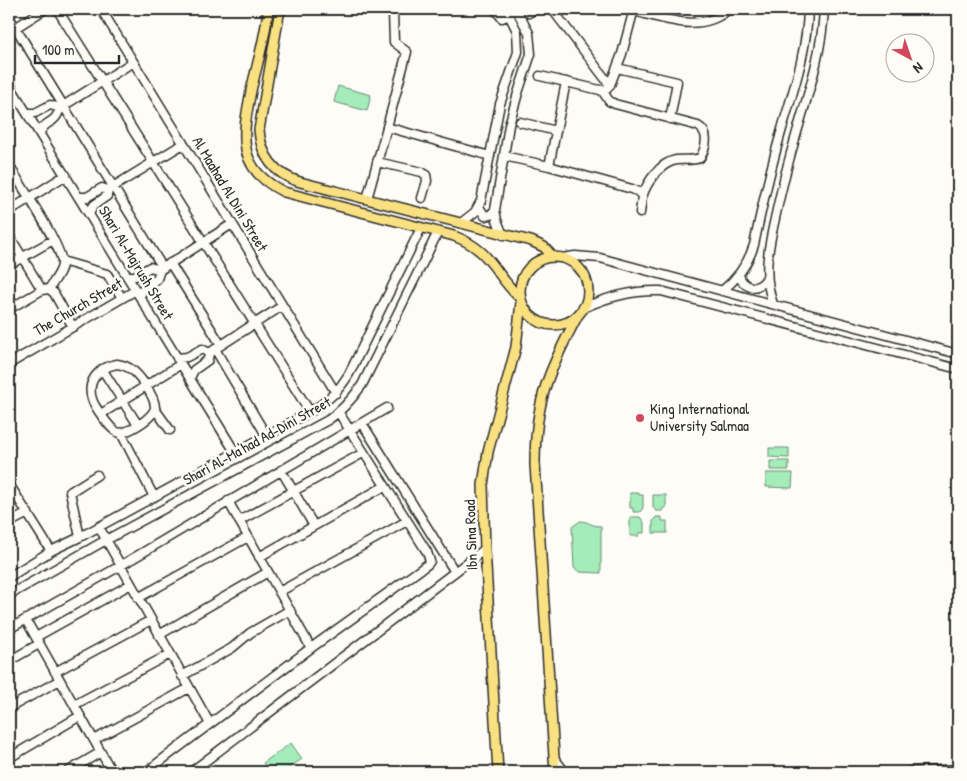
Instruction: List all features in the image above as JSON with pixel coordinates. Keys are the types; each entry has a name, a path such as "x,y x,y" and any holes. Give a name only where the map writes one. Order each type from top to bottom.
{"main road":[{"path":"268,9 244,130 247,152 257,172 270,184 284,192 464,240 483,252 521,300 532,318 541,323 561,324 570,321 580,312"},
{"path":"280,9 259,130 263,150 273,167 290,179 538,243 558,258 576,266 585,278 588,294 555,360 544,387 535,439 554,772"},
{"path":"521,300 521,281 530,267 544,258 558,258"},
{"name":"Ibn Sina Road","path":"498,772 483,510 485,468 516,347 521,300"}],"street":[{"path":"9,34 12,28 45,9"},
{"path":"57,9 310,412"},
{"name":"Al Maahad Al Dini Street","path":"101,9 336,393"},
{"path":"367,199 406,52 394,42 392,9"},
{"path":"461,223 471,217 484,194 500,104 518,52 518,31 508,12 502,18 495,9"},
{"path":"503,234 495,210 513,109 531,54 529,33 516,9"},
{"path":"552,9 610,85"},
{"path":"602,90 610,85 617,68 634,10 689,24 711,19 729,9"},
{"path":"722,291 739,275 748,261 754,245 772,166 801,67 808,9"},
{"path":"773,304 767,277 768,250 784,180 816,71 821,47 824,9"},
{"path":"9,17 12,28 110,189 162,269"},
{"path":"27,114 35,113 50,105 61,106 133,62"},
{"path":"617,68 678,82 670,119"},
{"name":"Shari Al-Majrush Street","path":"9,75 10,89 80,197 235,452"},
{"path":"540,76 602,90 614,104 698,126 704,131 706,138 702,155 696,159 675,160 663,167 648,184 642,197 640,213"},
{"path":"550,166 566,82"},
{"path":"9,99 18,99"},
{"path":"40,133 44,126 57,118 61,106"},
{"path":"520,122 556,131"},
{"path":"387,128 490,156"},
{"path":"89,213 92,206 106,196 110,189 183,144"},
{"path":"504,156 550,166 632,189 642,197"},
{"path":"377,162 422,172 426,175 427,181 422,198"},
{"path":"9,165 53,240 62,261 61,269 45,289 10,306"},
{"path":"9,212 66,175"},
{"path":"80,197 87,196 102,188 110,189"},
{"path":"478,207 485,216 490,215 495,210"},
{"name":"The Church Street","path":"9,364 122,298 138,293 157,279 162,269 170,263 232,224"},
{"name":"Shari Al-Ma'had Ad-Dini Street","path":"9,577 51,552 310,412 330,399 349,374 421,228"},
{"name":"Shari Al-Ma'had Ad-Dini Street","path":"12,593 339,413 362,385 438,232"},
{"path":"9,235 45,289 54,293 73,327"},
{"path":"9,265 53,240"},
{"path":"558,258 575,256 600,258 958,354"},
{"path":"62,261 108,274 122,298"},
{"path":"170,263 215,349 266,435"},
{"name":"The Church Street","path":"128,276 135,276 150,267 162,269"},
{"path":"739,275 743,284 752,287 761,285 767,277"},
{"path":"580,312 624,294 649,291 661,292 958,369"},
{"path":"190,378 195,369 208,360 215,349 282,306"},
{"path":"101,414 146,386 179,361 202,349 215,349"},
{"path":"155,408 152,415 138,425 121,433 114,431 93,402 90,390 94,378 102,369 117,364 125,365 134,370 146,386 154,401 155,408 170,430"},
{"path":"102,369 138,425"},
{"path":"9,629 120,566 387,408"},
{"path":"146,772 311,648 428,564 430,560 427,552 339,413"},
{"path":"362,424 455,572"},
{"path":"121,433 154,497"},
{"path":"239,521 363,453"},
{"path":"210,466 217,479"},
{"path":"281,470 314,526"},
{"path":"80,537 70,492 97,475"},
{"path":"9,484 51,552"},
{"path":"259,557 385,486"},
{"path":"228,501 311,648"},
{"path":"9,524 28,513"},
{"path":"279,592 407,522"},
{"path":"99,527 210,724"},
{"path":"138,598 248,536"},
{"path":"190,772 485,550"},
{"path":"159,635 268,572"},
{"path":"9,581 12,593"},
{"path":"9,661 131,584"},
{"path":"182,676 232,648 250,633 290,610"},
{"path":"26,620 112,772"},
{"path":"55,672 151,620"},
{"path":"74,705 170,654"},
{"path":"9,708 60,680"},
{"path":"94,740 189,688"},
{"path":"9,758 80,716"},
{"path":"66,772 101,752"},
{"path":"554,758 565,772"},
{"path":"910,772 958,770"}],"green space":[{"path":"338,86 371,95 367,111 334,102"},
{"path":"769,448 789,448 789,458 769,457"},
{"path":"770,461 789,461 789,470 770,470"},
{"path":"766,473 793,473 792,488 766,487"},
{"path":"630,493 643,495 643,508 640,512 633,512 633,508 630,508"},
{"path":"653,495 666,495 666,508 663,508 663,511 656,511 653,507"},
{"path":"630,517 640,517 644,522 644,533 639,533 639,536 630,536"},
{"path":"656,517 662,517 662,521 667,521 667,533 653,533 653,521"},
{"path":"580,521 601,526 601,573 580,572 574,568 572,527"},
{"path":"291,743 302,759 283,772 269,772 263,763"}],"place":[{"name":"King International University Salmaa","path":"640,418"}]}
